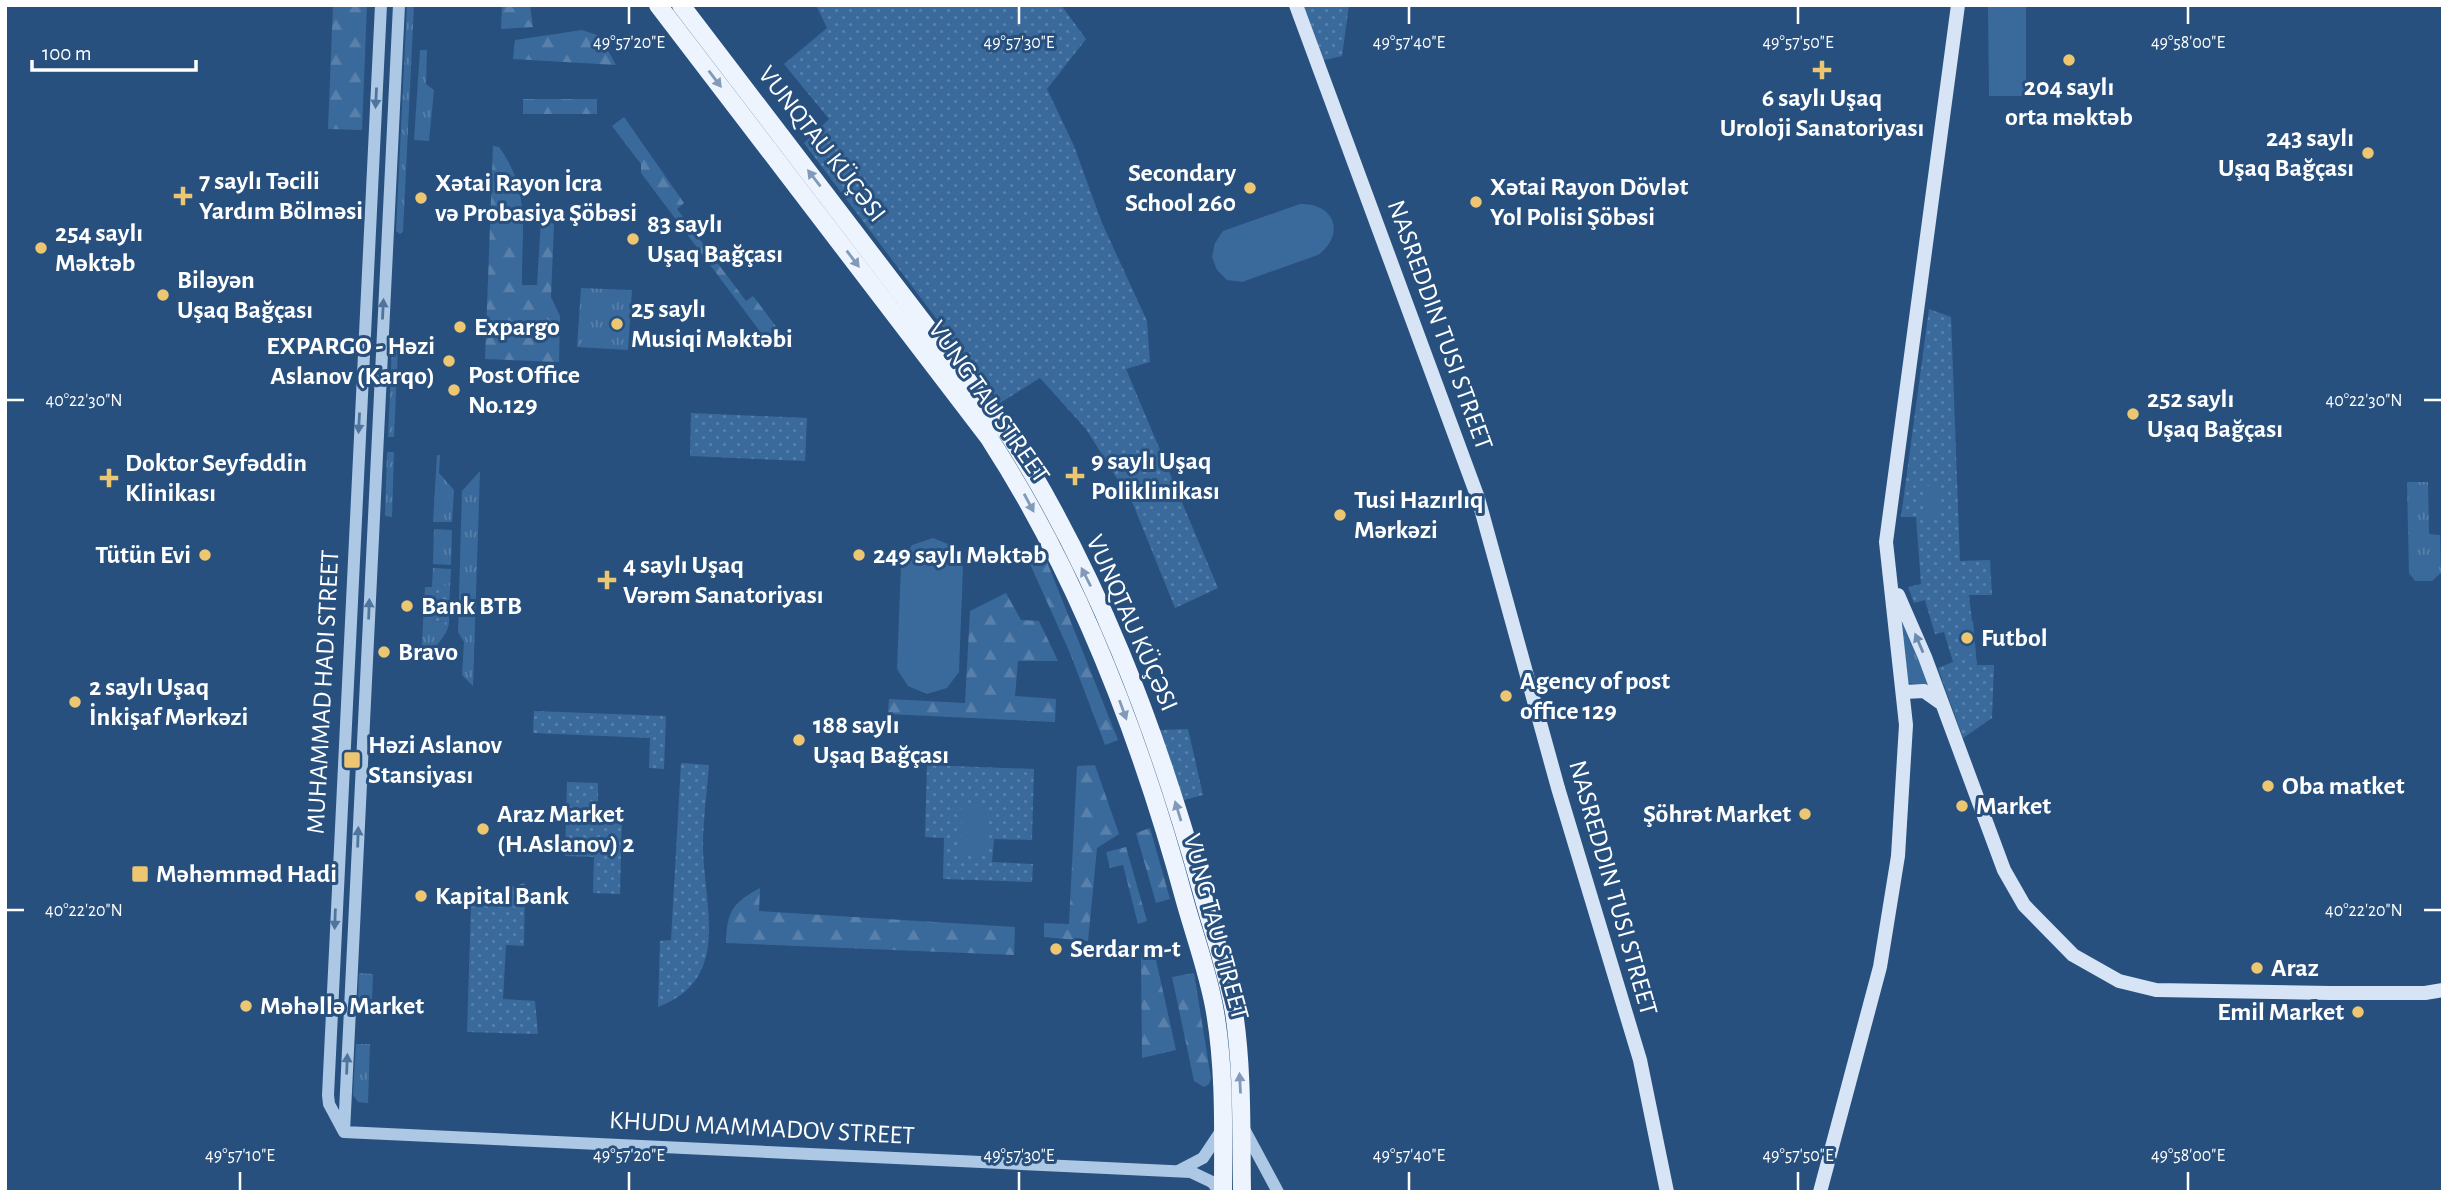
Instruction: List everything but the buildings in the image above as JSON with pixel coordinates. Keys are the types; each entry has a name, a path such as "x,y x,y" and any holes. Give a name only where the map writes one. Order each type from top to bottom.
{"main road":[{"name":"VUNG TAU STREET","path":"658,5 959,398 1017,482 1108,667 1178,874 1208,980 1220,1046"},
{"name":"VUNQTAU KÜÇƏSI","path":"681,5 976,387 1027,463 1051,506 1124,657 1167,776 1224,966 1238,1043 1242,1192"},
{"name":"NASREDDIN TUSI STREET","path":"1296,5 1478,498 1558,788 1640,1060 1667,1192"},
{"path":"1820,1192 1880,967 1891,900 1904,779 1904,692 1886,542 1958,5"},
{"path":"1891,581 1944,707 2004,870 2024,905 2073,955 2098,970 2138,987 2175,992 2425,993 2443,990"},
{"path":"1904,692 1927,692 1944,707"},
{"path":"2425,993 2443,999"},
{"path":"1222,1192 1220,1046 1238,1043"}],"street":[{"name":"MUHAMMAD HADI STREET","path":"344,1132 329,1104 328,1095 381,5"},
{"name":"MUHAMMAD HADI STREET","path":"344,1132 399,5"},
{"path":"379,52 396,53"},
{"path":"343,749 361,750"},
{"path":"1241,1123 1278,1192"},
{"path":"1177,1171 1203,1158 1217,1142 1223,1128"},
{"name":"KHUDU MAMMADOV STREET","path":"344,1132 1177,1171 1204,1176 1222,1192"}],"green space":[{"path":"333,5 367,5 362,130 328,129"},
{"path":"407,5 414,5 403,232 400,234 396,231"},
{"path":"502,5 530,5 533,27 501,29"},
{"path":"816,5 1061,5 1086,39 1047,89 1074,146 1102,223 1147,321 1150,362 1126,369 1218,588 1175,608 1133,504 1086,429 1040,378 1000,403 804,143 829,119 784,64 827,28"},
{"path":"1296,5 1349,5 1342,56 1316,62"},
{"path":"2026,6 2026,96 1989,96 1988,7"},
{"path":"582,30 600,36 616,65 513,59 515,40"},
{"path":"420,50 427,50 426,84 434,90 429,141 414,140"},
{"path":"523,99 597,99 597,114 523,114"},
{"path":"624,117 684,203 677,209 746,301 753,296 781,333 768,342 641,173 641,164 612,126"},
{"path":"493,146 499,147 509,164 521,197 522,285 537,285 541,219 554,224 551,297 560,316 559,362 485,359"},
{"path":"1300,204 1322,209 1333,221 1332,238 1318,255 1242,282 1227,280 1217,270 1212,257 1215,243 1223,231"},
{"path":"581,288 632,290 628,350 577,347"},
{"path":"1929,309 1951,317 1960,561 1990,560 1992,595 1969,595 1977,665 1994,665 1992,718 1963,738 1938,668 1953,662 1944,632 1935,634 1925,600 1914,603 1908,587 1921,584 1916,517 1901,517"},
{"path":"392,348 398,348 394,437 388,437"},
{"path":"691,413 807,418 805,461 690,456"},
{"path":"387,452 394,452 392,517 385,516"},
{"path":"437,455 440,455 439,473 454,490 452,522 433,522"},
{"path":"480,471 473,686 462,675 464,642 458,632 462,491"},
{"path":"2407,482 2428,482 2429,534 2440,535 2441,573 2432,581 2415,581 2409,573"},
{"path":"1924,486 1939,486 1939,518 1924,519"},
{"path":"434,529 452,530 451,565 433,564"},
{"path":"933,538 953,546 963,567 959,672 947,688 927,694 908,686 897,669 901,564 912,545"},
{"path":"1045,557 1118,740 1105,745 1070,653 1030,564"},
{"path":"433,568 451,569 450,586 436,585 434,621 449,622 430,659 421,659 425,587 432,587"},
{"path":"436,585 450,586 449,622 434,621"},
{"path":"1006,593 1021,620 1039,621 1058,661 1018,661 1015,696 1056,699 1055,722 888,714 889,699 965,703 970,611"},
{"path":"1901,617 1931,686 1908,683"},
{"name":"Futbol","path":"1973,621 1976,654 1961,655 1958,622"},
{"path":"534,711 666,716 664,769 649,768 650,738 533,733"},
{"path":"1188,729 1203,795 1184,800 1159,730"},
{"path":"681,763 709,765 703,847 709,939 705,960 696,979 681,995 658,1007 660,941 671,940"},
{"path":"927,765 1034,769 1032,840 994,839 992,862 1033,864 1032,882 943,879 944,838 925,837"},
{"path":"1095,765 1119,834 1097,848 1088,941 1044,937 1044,923 1069,924 1077,766"},
{"path":"567,782 598,783 598,814 622,815 620,894 593,893 594,857 565,856"},
{"path":"962,803 987,804 985,855 961,855"},
{"path":"1150,828 1170,899 1156,903 1136,833"},
{"path":"1126,847 1147,921 1138,924 1123,865 1110,868 1106,852"},
{"path":"525,883 524,946 506,945 503,999 535,1001 538,1034 467,1032 471,905 503,889"},
{"path":"760,888 759,911 1015,927 1014,955 726,943 733,909"},
{"path":"1154,951 1176,1050 1142,1058 1141,953"},
{"path":"359,973 373,974 372,999 358,998"},
{"path":"1194,973 1211,1078 1209,1084 1204,1087 1194,1081 1172,977"},
{"path":"356,1044 370,1044 368,1103 358,1102 353,1095"}],"place":[{"name":"204 saylı orta məktəb","path":"2069,60"},
{"name":"6 saylı Uşaq Uroloji Sanatoriyası","path":"1822,70"},
{"name":"243 saylı Uşaq Bağçası","path":"2368,153"},
{"name":"Secondary School 260","path":"1250,188"},
{"name":"7 saylı Təcili Yardım Bölməsi","path":"183,196"},
{"name":"Xətai Rayon İcra və Probasiya Şöbəsi","path":"421,198"},
{"name":"Xətai Rayon Dövlət Yol Polisi Şöbəsi","path":"1476,202"},
{"name":"83 saylı Uşaq Bağçası","path":"633,239"},
{"name":"254 saylı Məktəb","path":"41,248"},
{"name":"Biləyən Uşaq Bağçası","path":"163,295"},
{"name":"25 saylı Musiqi Məktəbi","path":"617,324"},
{"name":"Expargo","path":"460,327"},
{"name":"EXPARGO - Həzi Aslanov (Karqo)","path":"449,361"},
{"name":"Post Office No.129","path":"454,390"},
{"name":"252 saylı Uşaq Bağçası","path":"2133,414"},
{"name":"9 saylı Uşaq Poliklinikası","path":"1075,476"},
{"name":"Doktor Seyfәddin Klinikası","path":"109,478"},
{"name":"Tusi Hazırlıq Mərkəzi","path":"1340,515"},
{"name":"Tütün Evi","path":"205,555"},
{"name":"249 saylı Məktəb","path":"859,555"},
{"name":"4 saylı Uşaq Vərəm Sanatoriyası","path":"607,580"},
{"name":"Bank BTB","path":"407,606"},
{"name":"Futbol","path":"1967,638"},
{"name":"Bravo","path":"384,652"},
{"name":"Agency of post office 129","path":"1506,696"},
{"name":"2 saylı Uşaq İnkişaf Mərkəzi","path":"75,702"},
{"name":"188 saylı Uşaq Bağçası","path":"799,740"},
{"name":"Həzi Aslanov Stansiyası","path":"352,760"},
{"name":"Oba matket","path":"2268,786"},
{"name":"Market","path":"1962,806"},
{"name":"Şöhrət Market","path":"1805,814"},
{"name":"Araz Market (H.Aslanov) 2","path":"483,829"},
{"name":"Məhəmməd Hadi","path":"140,874"},
{"name":"Kapital Bank","path":"421,896"},
{"name":"Serdar m-t","path":"1056,949"},
{"name":"Araz","path":"2257,968"},
{"name":"Mәhәllә Market","path":"246,1006"},
{"name":"Emil Market","path":"2358,1012"}]}
